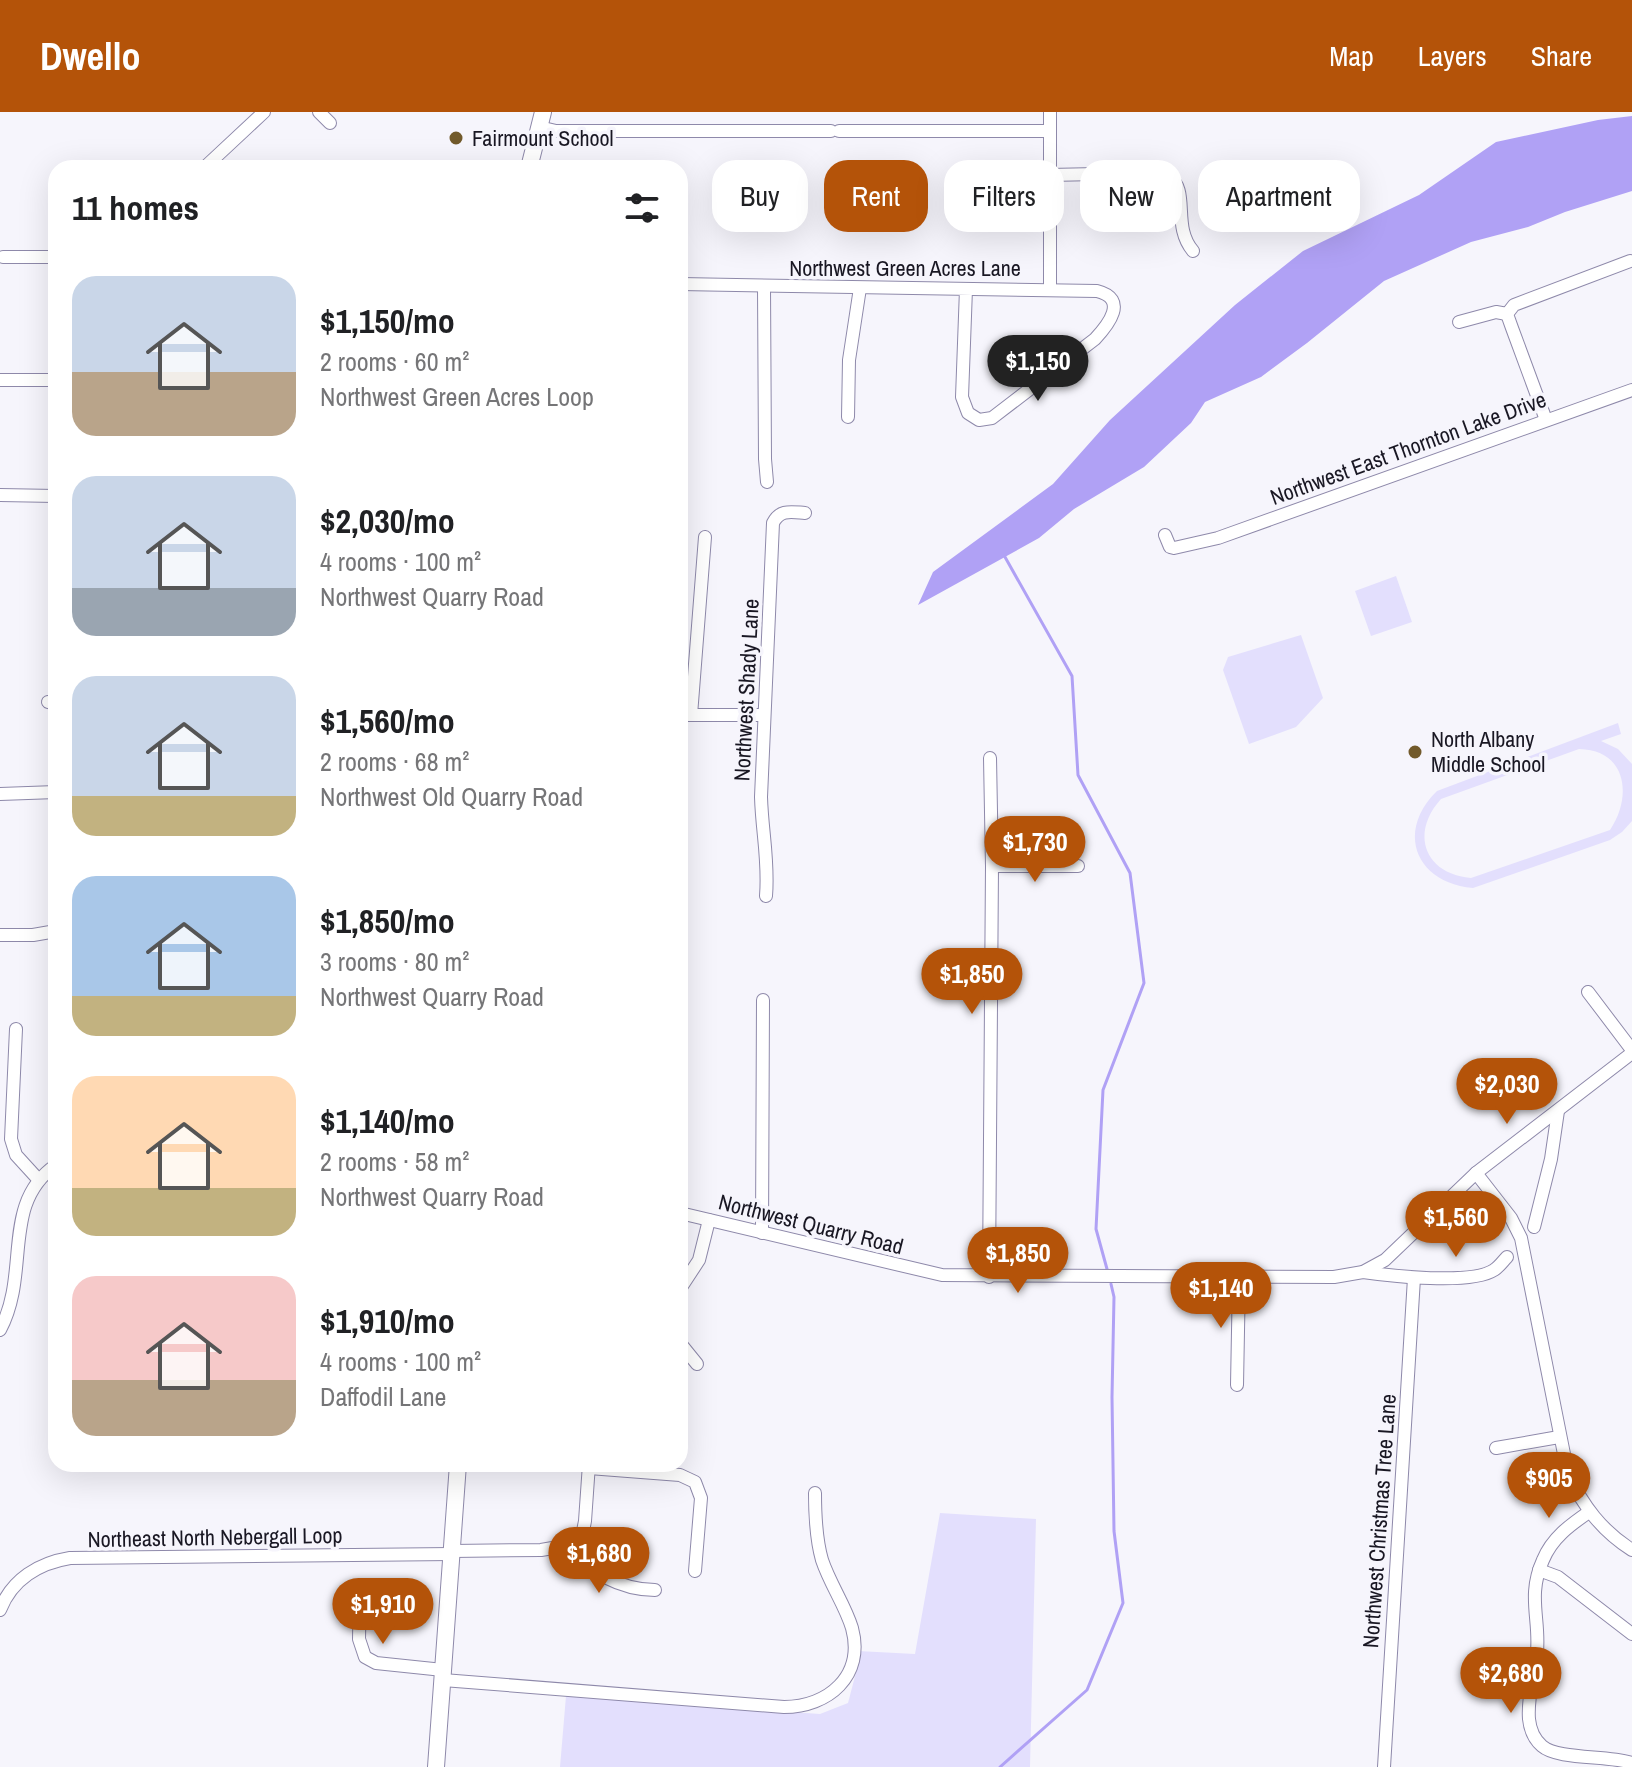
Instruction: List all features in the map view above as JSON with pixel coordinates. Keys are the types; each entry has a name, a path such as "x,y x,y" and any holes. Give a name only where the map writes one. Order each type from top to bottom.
{"main road":[{"path":"531,160 541,120"},
{"path":"436,1767 457,1472"}],"street":[{"path":"213,160 264,112"},
{"path":"319,112 330,123"},
{"name":"Northwest Green Acres Lane","path":"1049,160 1050,112"},
{"path":"541,120 556,131 1050,131"},
{"path":"1064,175 1168,175 1180,189 1182,235 1193,251"},
{"name":"Northwest Green Acres Lane","path":"688,284 764,288 1050,289 1050,232"},
{"path":"3,257 48,257"},
{"path":"1507,314 1514,305 1630,261"},
{"path":"764,288 767,482"},
{"path":"848,417 849,360 860,288"},
{"path":"966,289 962,397 968,413 979,420 986,420 998,413 1095,339 1112,319 1114,306 1104,292 1050,289"},
{"path":"1459,322 1496,312 1507,314"},
{"path":"1507,314 1546,420"},
{"path":"0,380 48,380"},
{"name":"Northwest East Thornton Lake Drive","path":"1165,535 1170,547 1198,544 1632,390"},
{"path":"0,495 48,496"},
{"name":"Northwest Shady Lane","path":"766,896 768,866 761,797 762,715 773,523 783,512 805,513"},
{"path":"688,688 705,537"},
{"path":"688,715 762,715"},
{"path":"989,1277 990,758"},
{"path":"0,794 48,792"},
{"path":"992,866 1078,866"},
{"path":"0,935 48,932"},
{"path":"1588,992 1632,1052"},
{"path":"762,1233 763,1000"},
{"path":"16,1029 11,1139 16,1155 37,1178"},
{"name":"Northwest Quarry Road","path":"1363,1272 1393,1253 1442,1202 1476,1173 1632,1052"},
{"path":"1534,1227 1551,1159 1558,1111"},
{"path":"0,1330 11,1299 18,1203 37,1178 48,1170"},
{"path":"1476,1173 1511,1218 1521,1238 1568,1474 1589,1512 1611,1536 1632,1550"},
{"name":"Northwest Quarry Road","path":"688,1215 916,1271 955,1276 1334,1277 1363,1272 1414,1278 1478,1276 1494,1270 1507,1257"},
{"path":"688,1281 699,1260 709,1220"},
{"path":"1237,1385 1239,1277"},
{"name":"Northwest Christmas Tree Lane","path":"1384,1767 1414,1278"},
{"path":"688,1353 697,1364"},
{"path":"1496,1448 1559,1437"},
{"path":"589,1472 583,1531 563,1548 590,1570 616,1583 638,1590 655,1590"},
{"path":"650,1472 680,1475 695,1482 701,1498 695,1571"},
{"path":"360,1586 359,1639 365,1657 376,1663 443,1675 648,1696 797,1707 818,1703 838,1688 851,1666 854,1640 847,1614 821,1556 815,1524 815,1493"},
{"path":"1589,1512 1556,1539 1539,1570 1534,1607 1537,1640 1529,1704 1531,1731 1542,1746 1556,1754 1611,1758 1632,1763"},
{"name":"Northeast North Nebergall Loop","path":"0,1610 16,1584 33,1570 52,1561 70,1558 563,1548"},
{"path":"1539,1570 1558,1577 1632,1634"}],"shaded area":[{"path":"1632,116 1632,191 1528,227 1471,242 1384,281 1261,377 1205,402 1191,423 1144,467 1074,509 1039,538 918,605 933,572 1053,484 1110,420 1235,305 1303,251 1342,232 1360,232 1360,223 1419,195 1496,142 1598,120"},
{"path":"1396,576 1412,622 1371,636 1355,591"},
{"path":"1301,635 1323,698 1296,727 1249,744 1223,670 1228,657"},
{"path":"1618,723 1621,734 1601,741 1618,749 1632,764 1632,821 1610,840 1473,888 1453,884 1437,876 1425,866 1418,853 1415,838 1417,823 1424,807 1437,791","holes":["1579,749 1595,751 1608,758 1621,778 1621,804 1610,830 1471,878 1442,869 1433,860 1424,838 1431,812 1441,799"]},
{"path":"940,1513 1036,1519 1030,1767 560,1767 566,1696 820,1714 848,1703 859,1661 858,1651 915,1654"}],"waterway":[{"path":"1005,557 1072,676 1078,775 1130,873 1144,983 1103,1090 1096,1229 1107,1269"},
{"path":"1000,1767 1087,1690 1123,1603 1114,1531 1114,1297 1111,1284"}],"place":[{"name":"Fairmount School","path":"456,138"},
{"name":"North Albany Middle School","path":"1415,752"}]}
